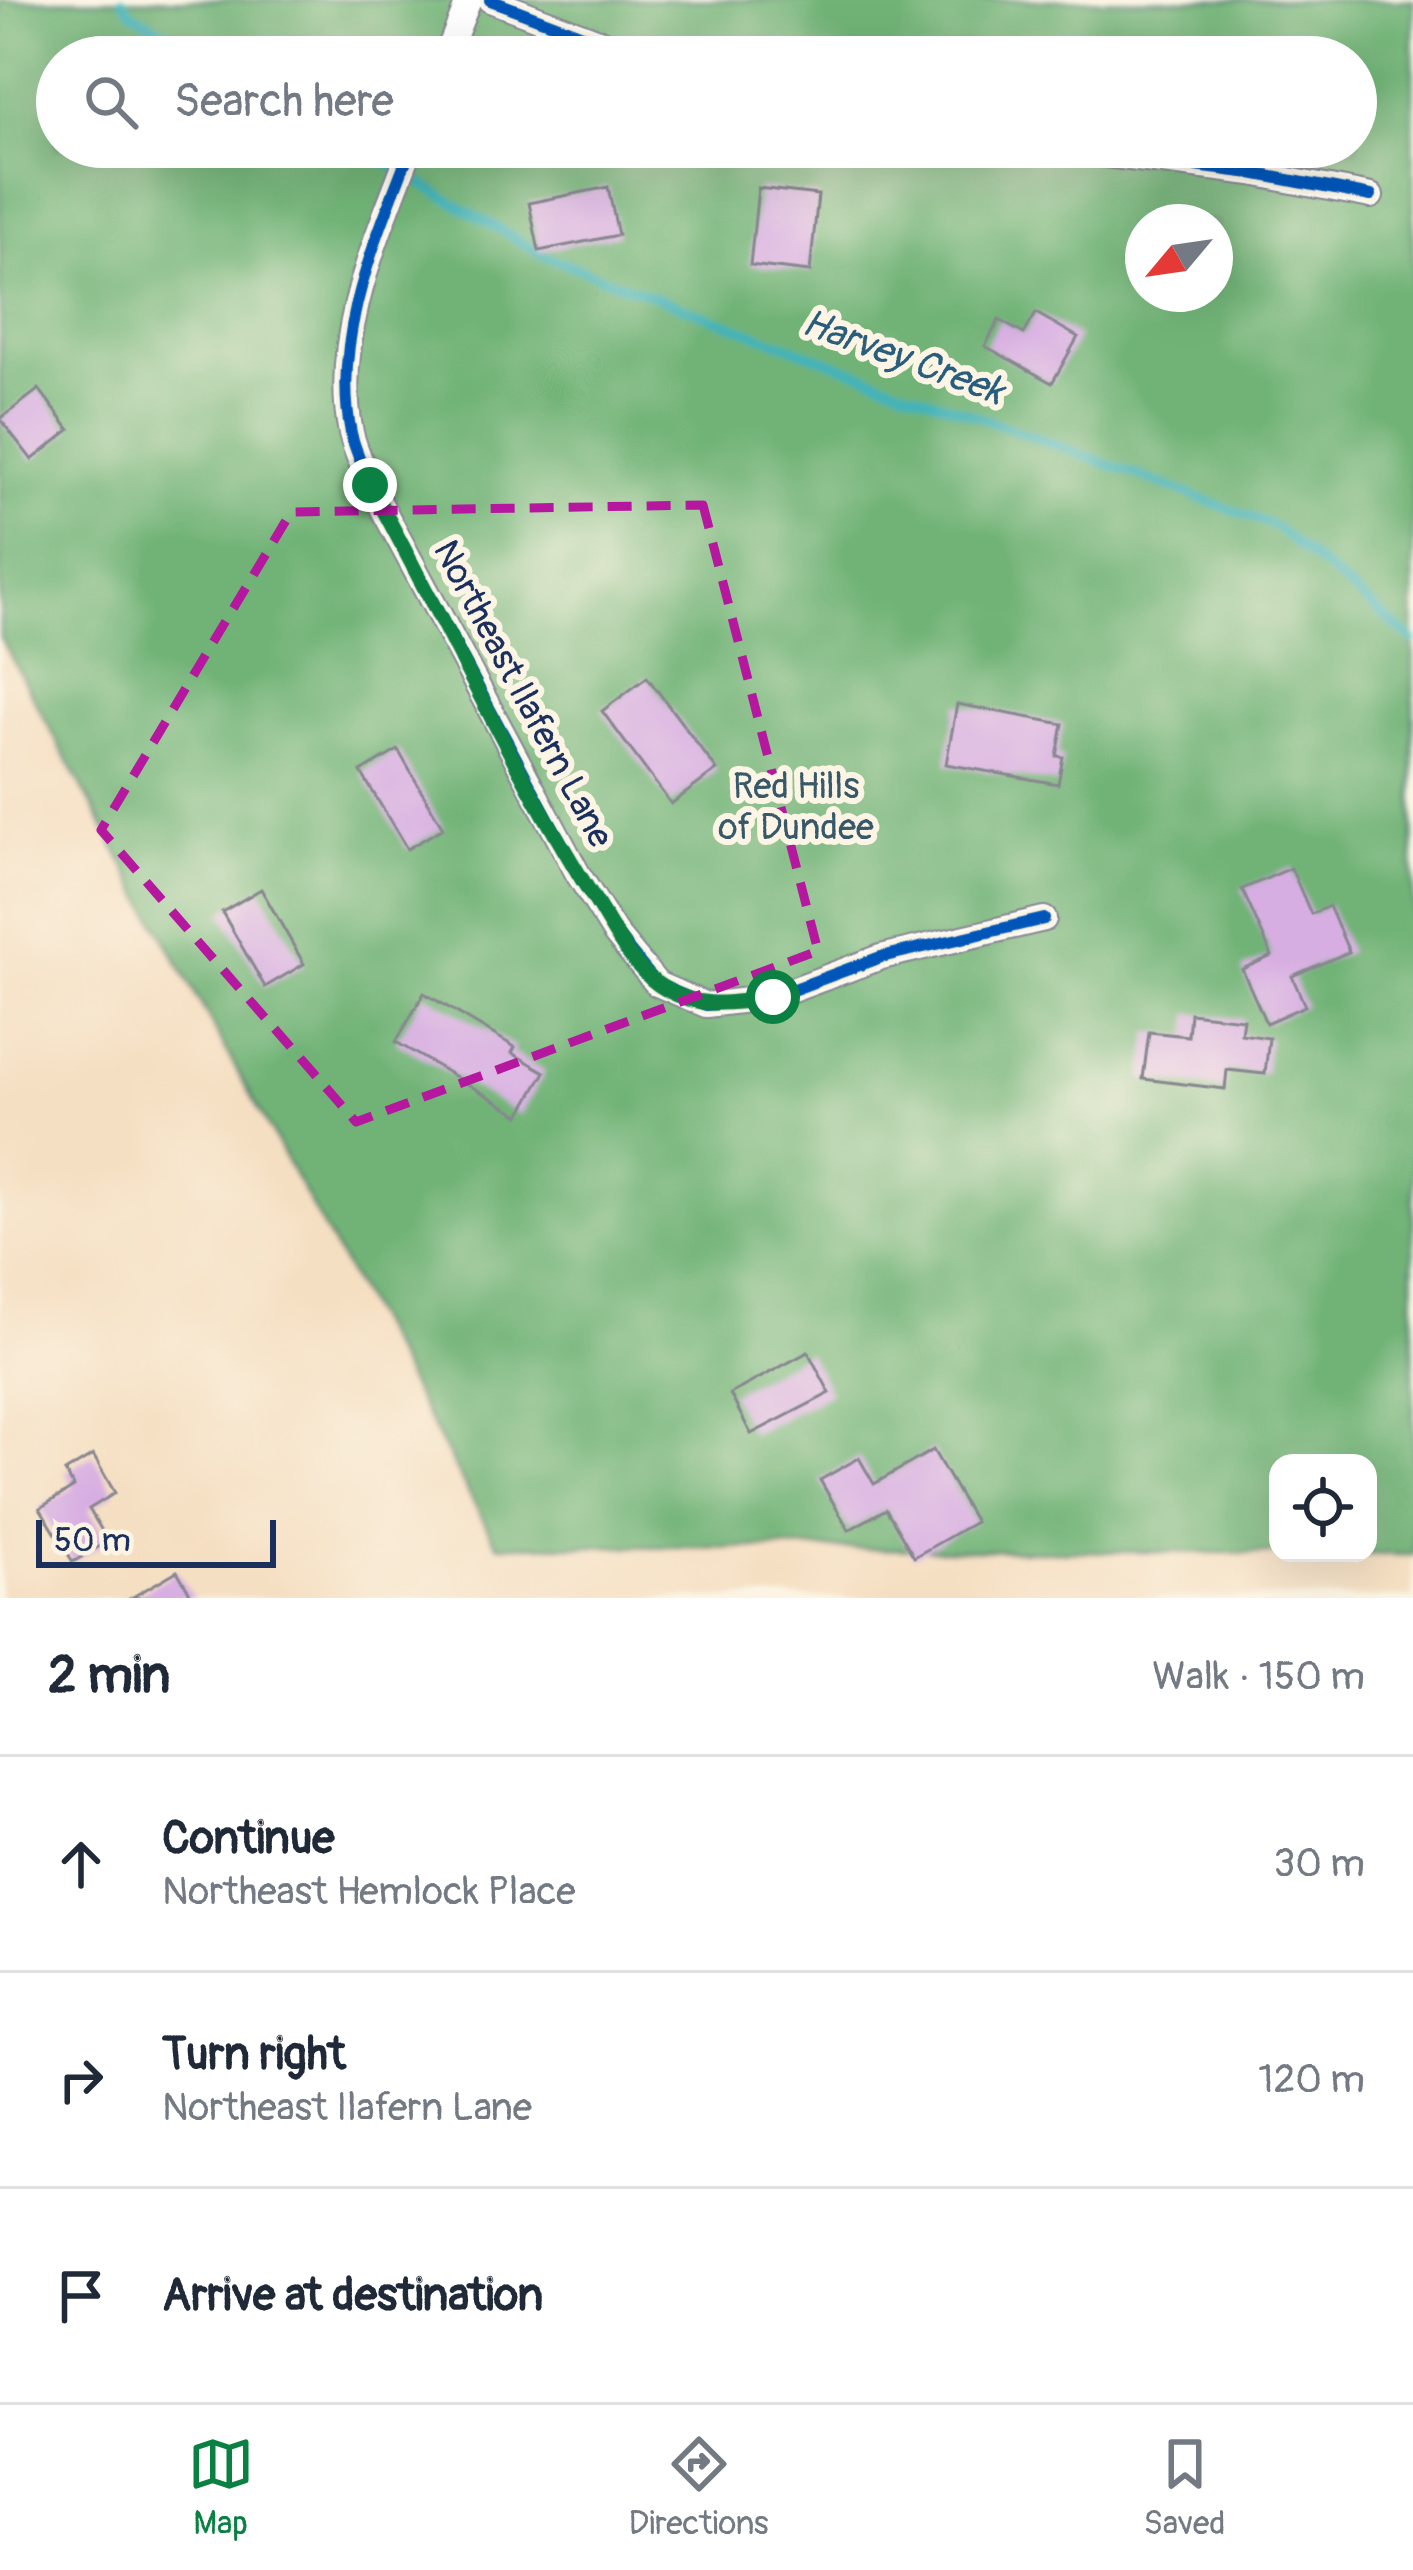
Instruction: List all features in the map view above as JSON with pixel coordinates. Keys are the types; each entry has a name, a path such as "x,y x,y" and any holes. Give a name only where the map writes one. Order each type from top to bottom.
{"street":[{"path":"454,36 469,0"},
{"path":"490,0 585,36"},
{"name":"Northeast Ilafern Lane","path":"403,168 354,316 346,375 351,433 370,485 538,804 615,933 657,984 706,1006 735,1004 773,997 881,957 1044,919"},
{"path":"1211,168 1372,196"}],"highlighted area":[{"path":"703,505 818,951 356,1122 101,830 291,512"}],"green space":[{"name":"Red Hills of Dundee","path":"0,0 1413,0 1413,1555 1377,1555 1377,1454 1269,1454 1269,1553 497,1545 0,637"}],"building":[{"path":"608,187 618,235 539,251 529,203"},
{"path":"758,188 818,195 810,272 750,265"},
{"path":"1036,313 1078,337 1052,383 985,346 999,320 1024,334"},
{"path":"39,389 70,430 32,460 0,419"},
{"path":"647,677 717,770 671,804 602,711"},
{"path":"957,704 1063,724 1058,784 946,764"},
{"path":"398,750 443,828 407,849 361,772"},
{"path":"1291,868 1311,914 1329,906 1349,952 1292,976 1305,1006 1266,1023 1242,969 1272,956 1242,889"},
{"path":"261,889 304,964 265,987 222,912"},
{"path":"424,993 515,1047 512,1053 545,1072 520,1115 396,1042"},
{"path":"1190,1013 1243,1019 1241,1034 1269,1038 1265,1074 1227,1070 1225,1089 1143,1079 1149,1032 1188,1036"},
{"path":"808,1352 830,1393 751,1434 730,1394"},
{"path":"933,1450 975,1522 914,1557 886,1509 849,1530 820,1480 859,1458 874,1484"},
{"path":"93,1455 115,1493 89,1509 108,1541 73,1562 40,1508 74,1487 65,1472"},
{"path":"177,1571 193,1598 131,1598"}],"waterway":[{"name":"Harvey Creek","path":"122,0 132,13 171,36"},
{"name":"Harvey Creek","path":"395,168 545,256 1272,525 1413,640"}],"cycle path":[{"path":"490,0 585,36"},
{"path":"403,168 372,251 352,324 346,397 353,440 370,485 578,874 615,933 657,984 706,1005 773,997 881,957 1044,919"},
{"path":"1211,168 1371,196"}],"route":[{"path":"370,485 538,804 615,933 644,972 686,1000 706,1006 773,997"}]}
